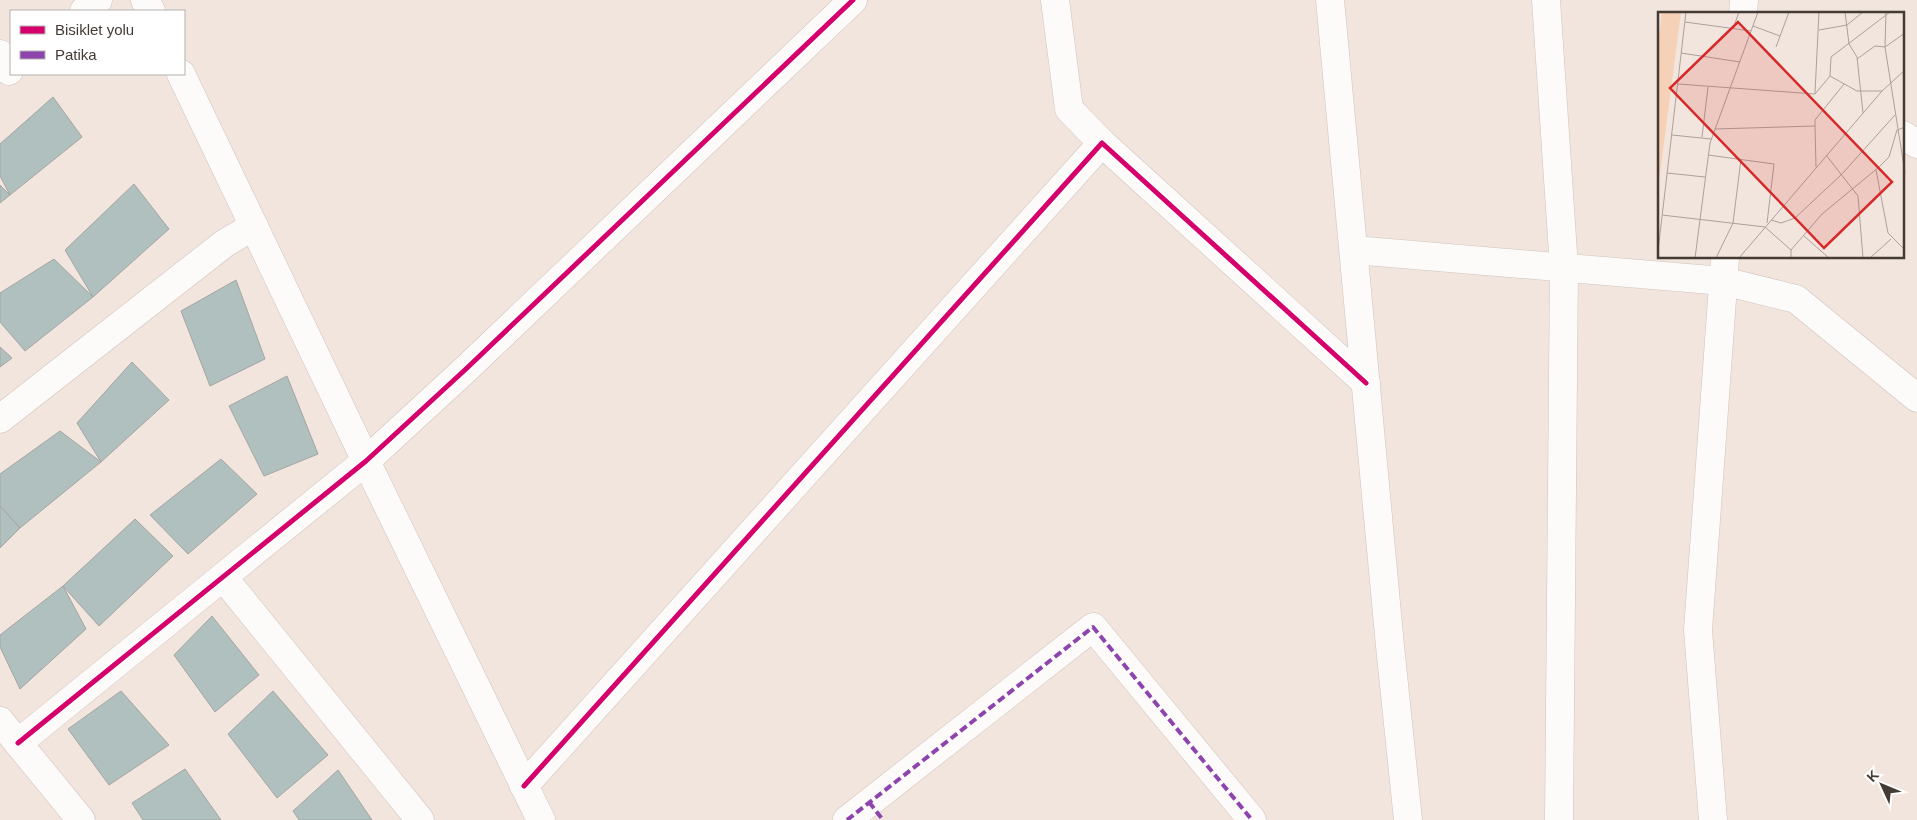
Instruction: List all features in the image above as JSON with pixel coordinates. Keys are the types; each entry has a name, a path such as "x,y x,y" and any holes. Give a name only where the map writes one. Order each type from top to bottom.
{"street":[{"path":"85,10 98,0"},
{"path":"18,743 366,461 467,368 853,0"},
{"path":"1055,0 1069,109 1102,143 1366,383"},
{"path":"1330,0 1408,820"},
{"path":"1546,0 1564,268 1559,820"},
{"path":"181,75 540,820"},
{"path":"1904,136 1917,144"},
{"path":"524,786 1102,143"},
{"path":"0,419 225,243 254,226"},
{"path":"1354,250 1564,268 1724,269 1796,299 1917,398"},
{"path":"1713,820 1698,630 1724,269"},
{"path":"223,577 420,820"},
{"path":"847,820 876,811 1092,627 1252,820"},
{"path":"0,720 82,820"}],"building":[{"path":"53,97 82,137 10,195 0,176 0,144"},
{"path":"134,184 169,229 93,297 65,250"},
{"path":"0,185 10,195 0,203"},
{"path":"54,259 93,297 25,351 0,322 0,293"},
{"path":"236,280 265,359 210,386 181,311"},
{"path":"0,347 12,358 0,367"},
{"path":"132,362 169,400 101,462 77,423"},
{"path":"287,376 318,454 264,476 229,406"},
{"path":"60,431 101,462 20,528 0,506 0,474"},
{"path":"221,459 257,494 188,554 150,515"},
{"path":"0,506 20,528 0,548"},
{"path":"135,519 173,556 99,626 63,586"},
{"path":"63,586 86,629 20,689 0,647 0,635"},
{"path":"212,616 259,675 215,712 174,655"},
{"path":"121,691 169,745 109,785 68,729"},
{"path":"273,691 328,755 277,798 228,734"},
{"path":"185,769 221,820 143,820 132,803"},
{"path":"338,770 372,820 299,820 293,811"}],"marked path":[{"path":"847,820 1093,627 1252,820"},
{"path":"869,802 883,820"}],"cycle path":[{"path":"18,743 366,461 467,368 853,0"},
{"path":"524,786 1102,143 1366,383"}]}
